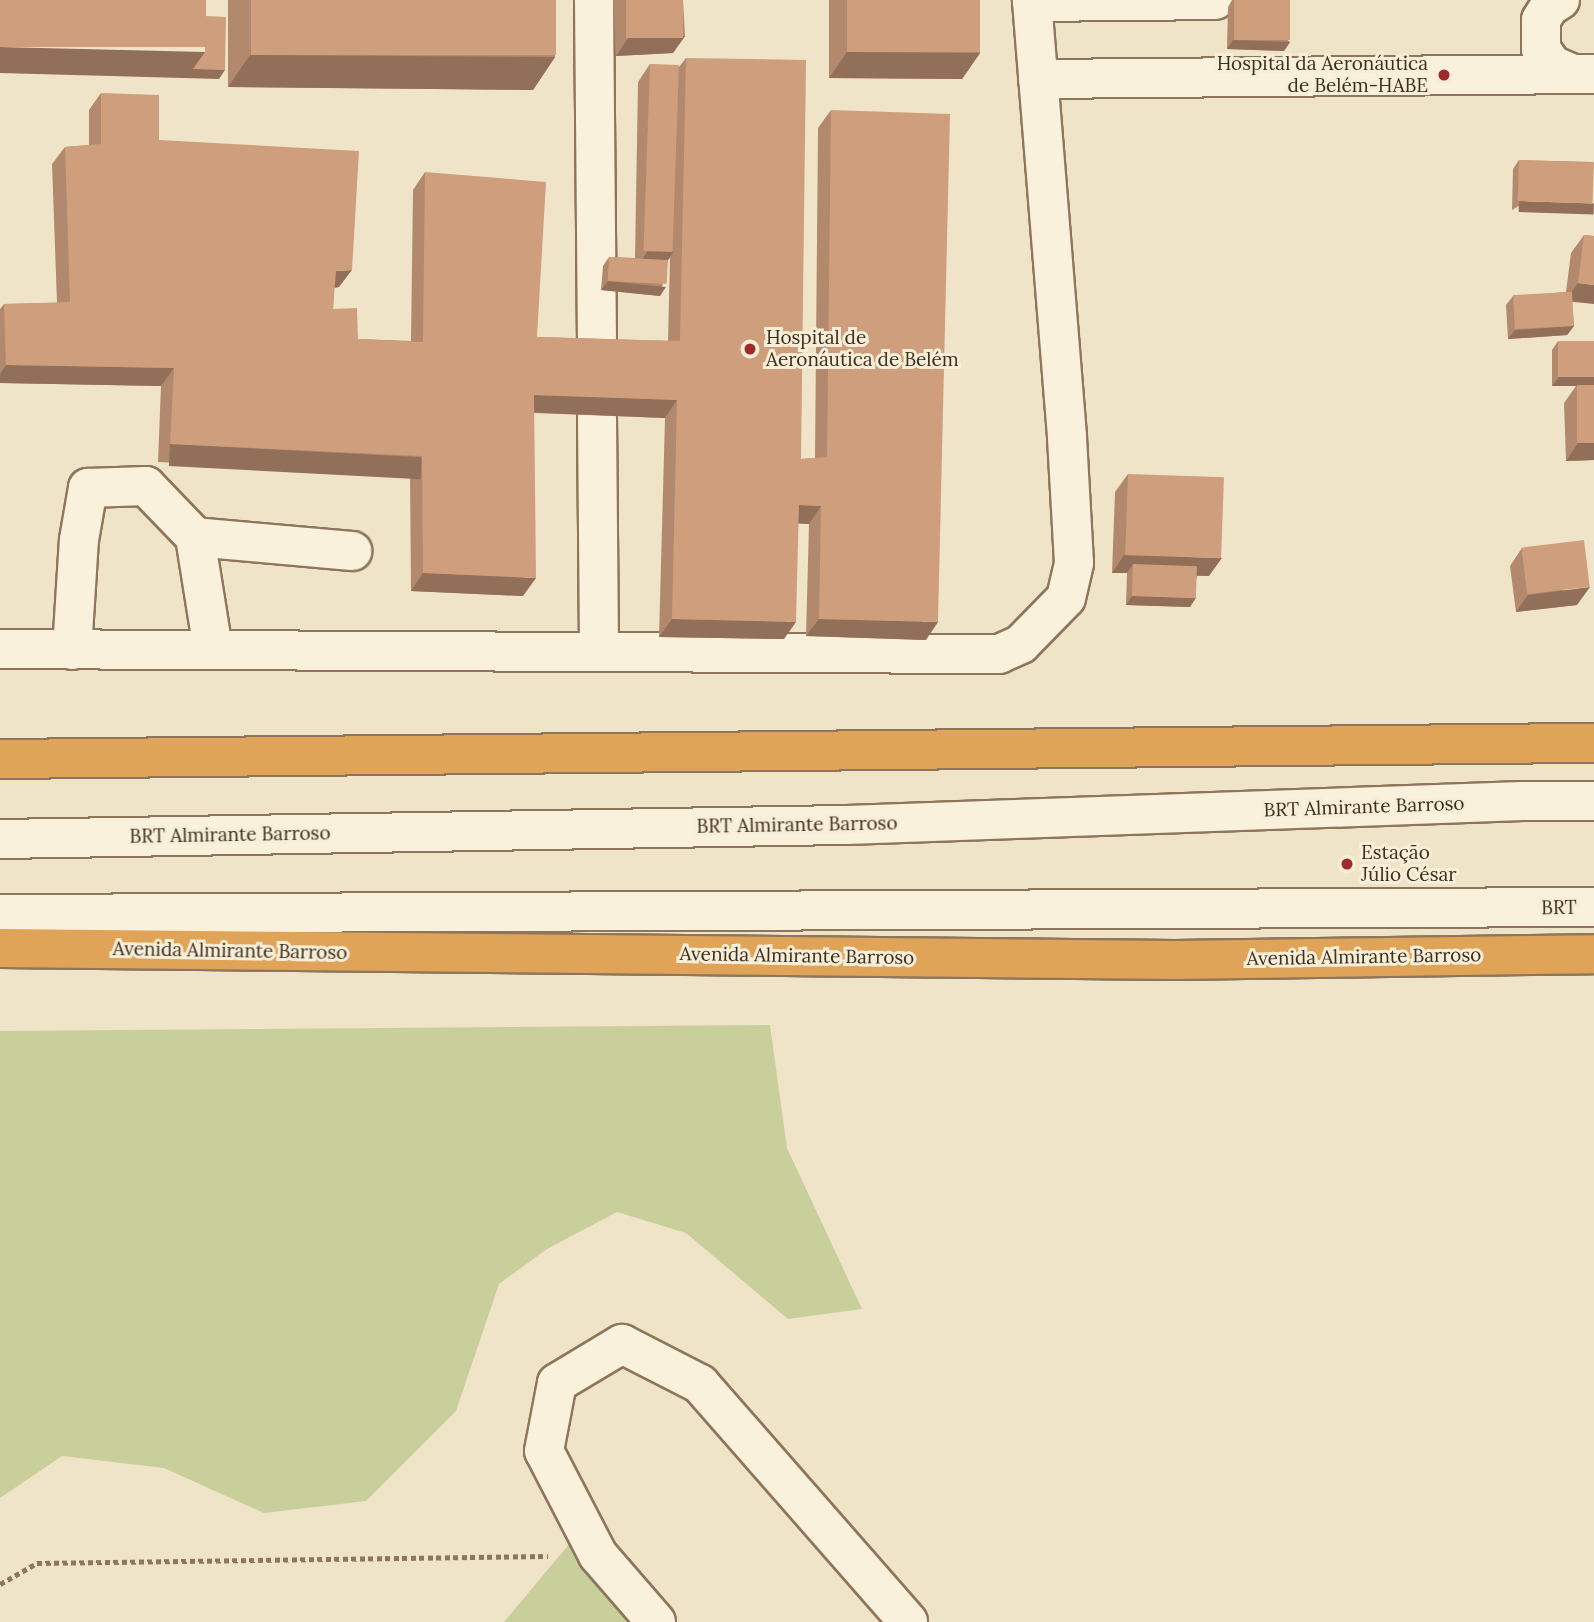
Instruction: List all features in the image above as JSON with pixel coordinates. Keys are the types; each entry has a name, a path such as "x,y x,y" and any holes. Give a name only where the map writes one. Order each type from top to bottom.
{"highway":[{"path":"0,759 1594,743"},
{"name":"Avenida Almirante Barroso","path":"0,948 1175,960 1594,954"}],"lane":[{"path":"594,0 597,358"},
{"path":"0,649 999,654 1021,644 1066,598 1074,563 1068,436 1032,1 1214,0"},
{"path":"1560,0 1549,7 1541,20 1541,49 1552,65 1583,74"},
{"path":"1038,79 1583,74"},
{"path":"597,418 599,652"},
{"path":"72,650 79,540 88,488 146,486 195,537 213,650"},
{"path":"195,537 352,551"},
{"name":"BRT Almirante Barroso","path":"0,839 847,825 1594,801"},
{"name":"BRT","path":"0,914 1594,907"},
{"path":"656,1622 598,1555 544,1451 557,1382 622,1344 701,1384 908,1622"}],"path":[{"path":"0,1584 37,1563 598,1555"}],"green space":[{"path":"770,1025 787,1148 862,1309 788,1319 686,1233 617,1212 547,1249 499,1284 456,1411 366,1501 264,1513 164,1468 62,1456 0,1498 0,1031"},
{"path":"575,1537 636,1622 504,1622"}],"building":[{"path":"0,0 206,0 206,47 0,47"},
{"path":"251,0 556,0 556,55 251,55"},
{"path":"626,0 683,0 683,38 626,38"},
{"path":"847,0 980,0 980,52 847,52"},
{"path":"1234,0 1290,0 1290,40 1234,40"},
{"path":"205,16 226,17 225,70 193,69 205,52"},
{"path":"686,58 806,60 801,459 827,457 831,110 950,114 938,622 819,619 821,506 799,505 796,622 672,619 677,400 534,395 536,578 423,573 422,456 170,444 174,368 6,365 4,304 70,302 65,147 101,144 101,93 159,95 159,140 359,151 352,270 336,271 333,309 357,308 358,339 423,342 425,172 546,182 537,337 680,341"},
{"path":"650,64 679,65 672,252 643,251"},
{"path":"1519,160 1594,163 1593,204 1518,201"},
{"path":"1584,235 1594,236 1594,285 1578,283"},
{"path":"609,257 668,260 667,284 608,281"},
{"path":"1572,292 1574,326 1515,329 1513,295"},
{"path":"1558,341 1594,341 1594,377 1558,377"},
{"path":"1577,385 1594,385 1594,443 1577,443"},
{"path":"1128,474 1224,477 1221,558 1125,555"},
{"path":"1584,540 1590,587 1527,594 1521,548"},
{"path":"1133,564 1197,566 1196,598 1132,596"}],"place":[{"name":"Hospital da Aeronáutica de Belém-HABE","path":"1444,75"},
{"name":"Hospital de Aeronáutica de Belém","path":"750,349"},
{"name":"Estação Júlio César","path":"1347,864"}]}
